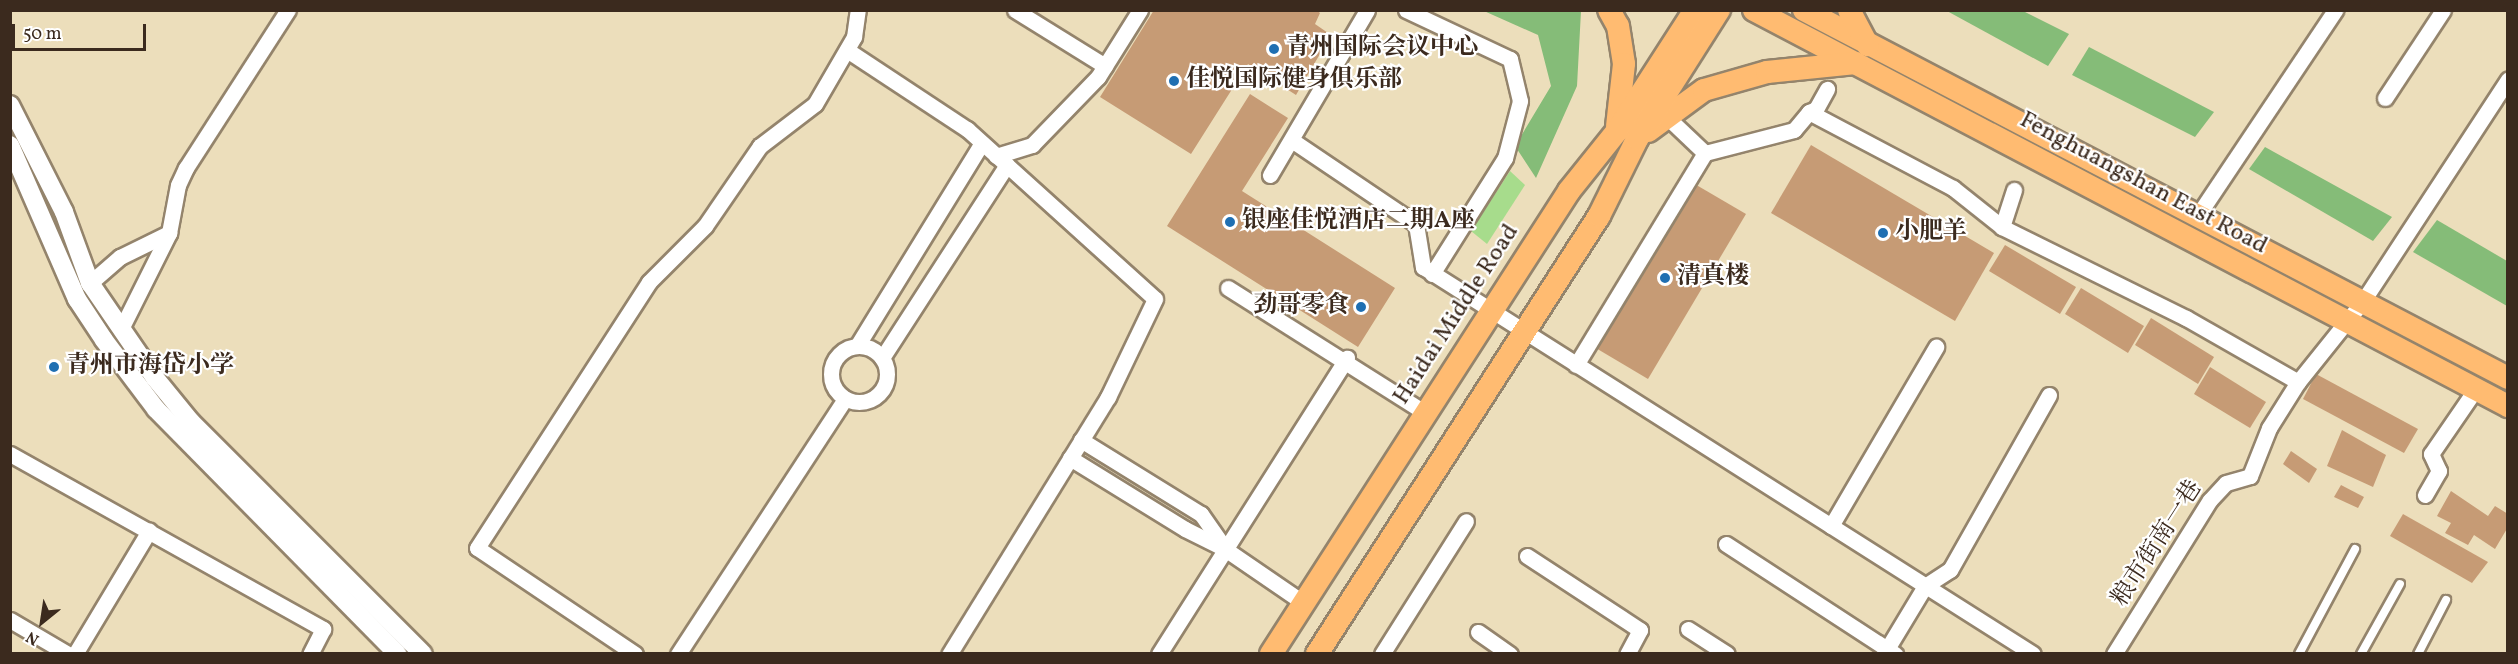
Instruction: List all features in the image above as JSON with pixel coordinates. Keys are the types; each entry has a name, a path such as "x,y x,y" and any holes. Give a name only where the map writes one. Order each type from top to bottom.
{"main road":[{"path":"1609,10 1618,26 1624,64 1627,135 1667,117 1704,90 1767,72 1862,54 1850,10"},
{"name":"Haidai Middle Road","path":"1317,654 1599,216 1627,135 1695,10"},
{"name":"Haidai Middle Road","path":"1271,654 1569,191 1627,135 1719,10"},
{"name":"Fenghuangshan East Road","path":"1754,10 1862,54 2198,215 2508,378"},
{"name":"Fenghuangshan East Road","path":"1804,10 1862,54 2346,322 2508,406"}],"street":[{"path":"122,327 169,233 178,185 186,168 288,10"},
{"path":"635,654 477,548 649,282 705,226 760,146 815,104 854,37 858,10"},
{"path":"1015,10 1105,66"},
{"path":"1270,175 1293,141 1367,10"},
{"path":"1406,10 1510,58 1520,101 1505,158 1432,274"},
{"path":"2198,215 2336,10"},
{"path":"2385,98 2443,10"},
{"path":"882,358 1001,160 1032,145 1105,66 1134,13"},
{"path":"847,50 982,142 1155,299 1125,365 949,654"},
{"name":"粮市街南一巷","path":"2114,654 2210,500 2226,483 2250,476 2269,428 2298,382 2363,301 2508,79"},
{"path":"1576,365 1705,153 1794,130 1809,112 1816,109 1827,89"},
{"path":"10,105 64,212 90,283 155,378 191,422 423,654"},
{"path":"1809,112 1953,188 2002,227 2186,318 2298,382"},
{"path":"1667,117 1705,153"},
{"path":"1293,141 1416,224 1423,267 1432,274 2033,654"},
{"path":"857,346 876,351 882,358 888,376 880,393 864,402 845,399 834,385 832,368 841,353 857,346 982,142"},
{"path":"10,145 77,298 104,340 156,409 398,654"},
{"path":"2002,227 2014,190"},
{"path":"90,283 120,256 153,244 169,233"},
{"path":"1228,288 1426,413"},
{"path":"1831,526 1936,347"},
{"path":"1159,654 1347,358"},
{"path":"2425,495 2439,471 2431,454 2475,390"},
{"path":"1726,544 1888,652 1925,586 1950,570 2049,395"},
{"path":"678,654 845,399"},
{"path":"1081,440 1201,514 1225,549"},
{"path":"10,454 323,628 310,654"},
{"path":"1070,458 1185,529 1225,549 1304,603"},
{"path":"1382,654 1466,521"},
{"path":"75,654 149,531"},
{"path":"1527,556 1640,630 1627,654"},
{"path":"10,620 68,654"},
{"path":"1688,629 1727,654"},
{"path":"1478,632 1510,654"}],"lane":[{"path":"2299,654 2355,549"},
{"path":"2361,654 2400,584"},
{"path":"2418,654 2446,600"}],"green space":[{"path":"1484,11 1581,11 1577,86 1536,178 1515,146 1551,86 1538,35"},
{"path":"1947,11 2023,11 2069,34 2048,66"},
{"path":"2089,47 2214,112 2195,137 2072,75"},
{"path":"2265,147 2392,217 2373,241 2249,169"},
{"path":"1510,171 1525,185 1487,244 1471,231"},
{"path":"2437,220 2507,261 2507,306 2413,252"}],"building":[{"name":"佳悦国际健身俱乐部","path":"1154,10 1317,10 1320,13 1315,24 1331,35 1296,95 1248,64 1191,154 1100,97"},
{"name":"银座佳悦酒店二期A座","path":"1250,94 1288,118 1242,191 1395,288 1358,347 1167,226"},
{"name":"小肥羊","path":"1811,145 1994,253 1955,321 1771,213"},
{"name":"清真楼","path":"1681,176 1746,214 1648,379 1584,341"},
{"path":"2005,245 2076,287 2060,314 1989,271"},
{"path":"2081,288 2144,326 2128,353 2065,314"},
{"path":"2151,318 2214,357 2198,384 2135,345"},
{"path":"2210,367 2266,402 2250,428 2194,394"},
{"path":"2316,374 2418,429 2404,453 2303,399"},
{"path":"2342,430 2386,455 2373,487 2327,466"},
{"path":"2291,451 2317,469 2309,483 2283,464"},
{"path":"2341,485 2364,497 2358,508 2334,497"},
{"path":"2451,491 2488,516 2495,506 2508,514 2508,527 2495,549 2474,535 2468,545 2445,533 2451,523 2437,516"},
{"path":"2403,514 2488,562 2472,583 2390,536"}],"place":[{"name":"青州国际会议中心","path":"1274,49"},
{"name":"佳悦国际健身俱乐部","path":"1174,81"},
{"name":"银座佳悦酒店二期A座","path":"1230,222"},
{"name":"小肥羊","path":"1883,233"},
{"name":"清真楼","path":"1665,278"},
{"name":"劲哥零食","path":"1361,307"},
{"name":"青州市海岱小学","path":"54,367"}]}
